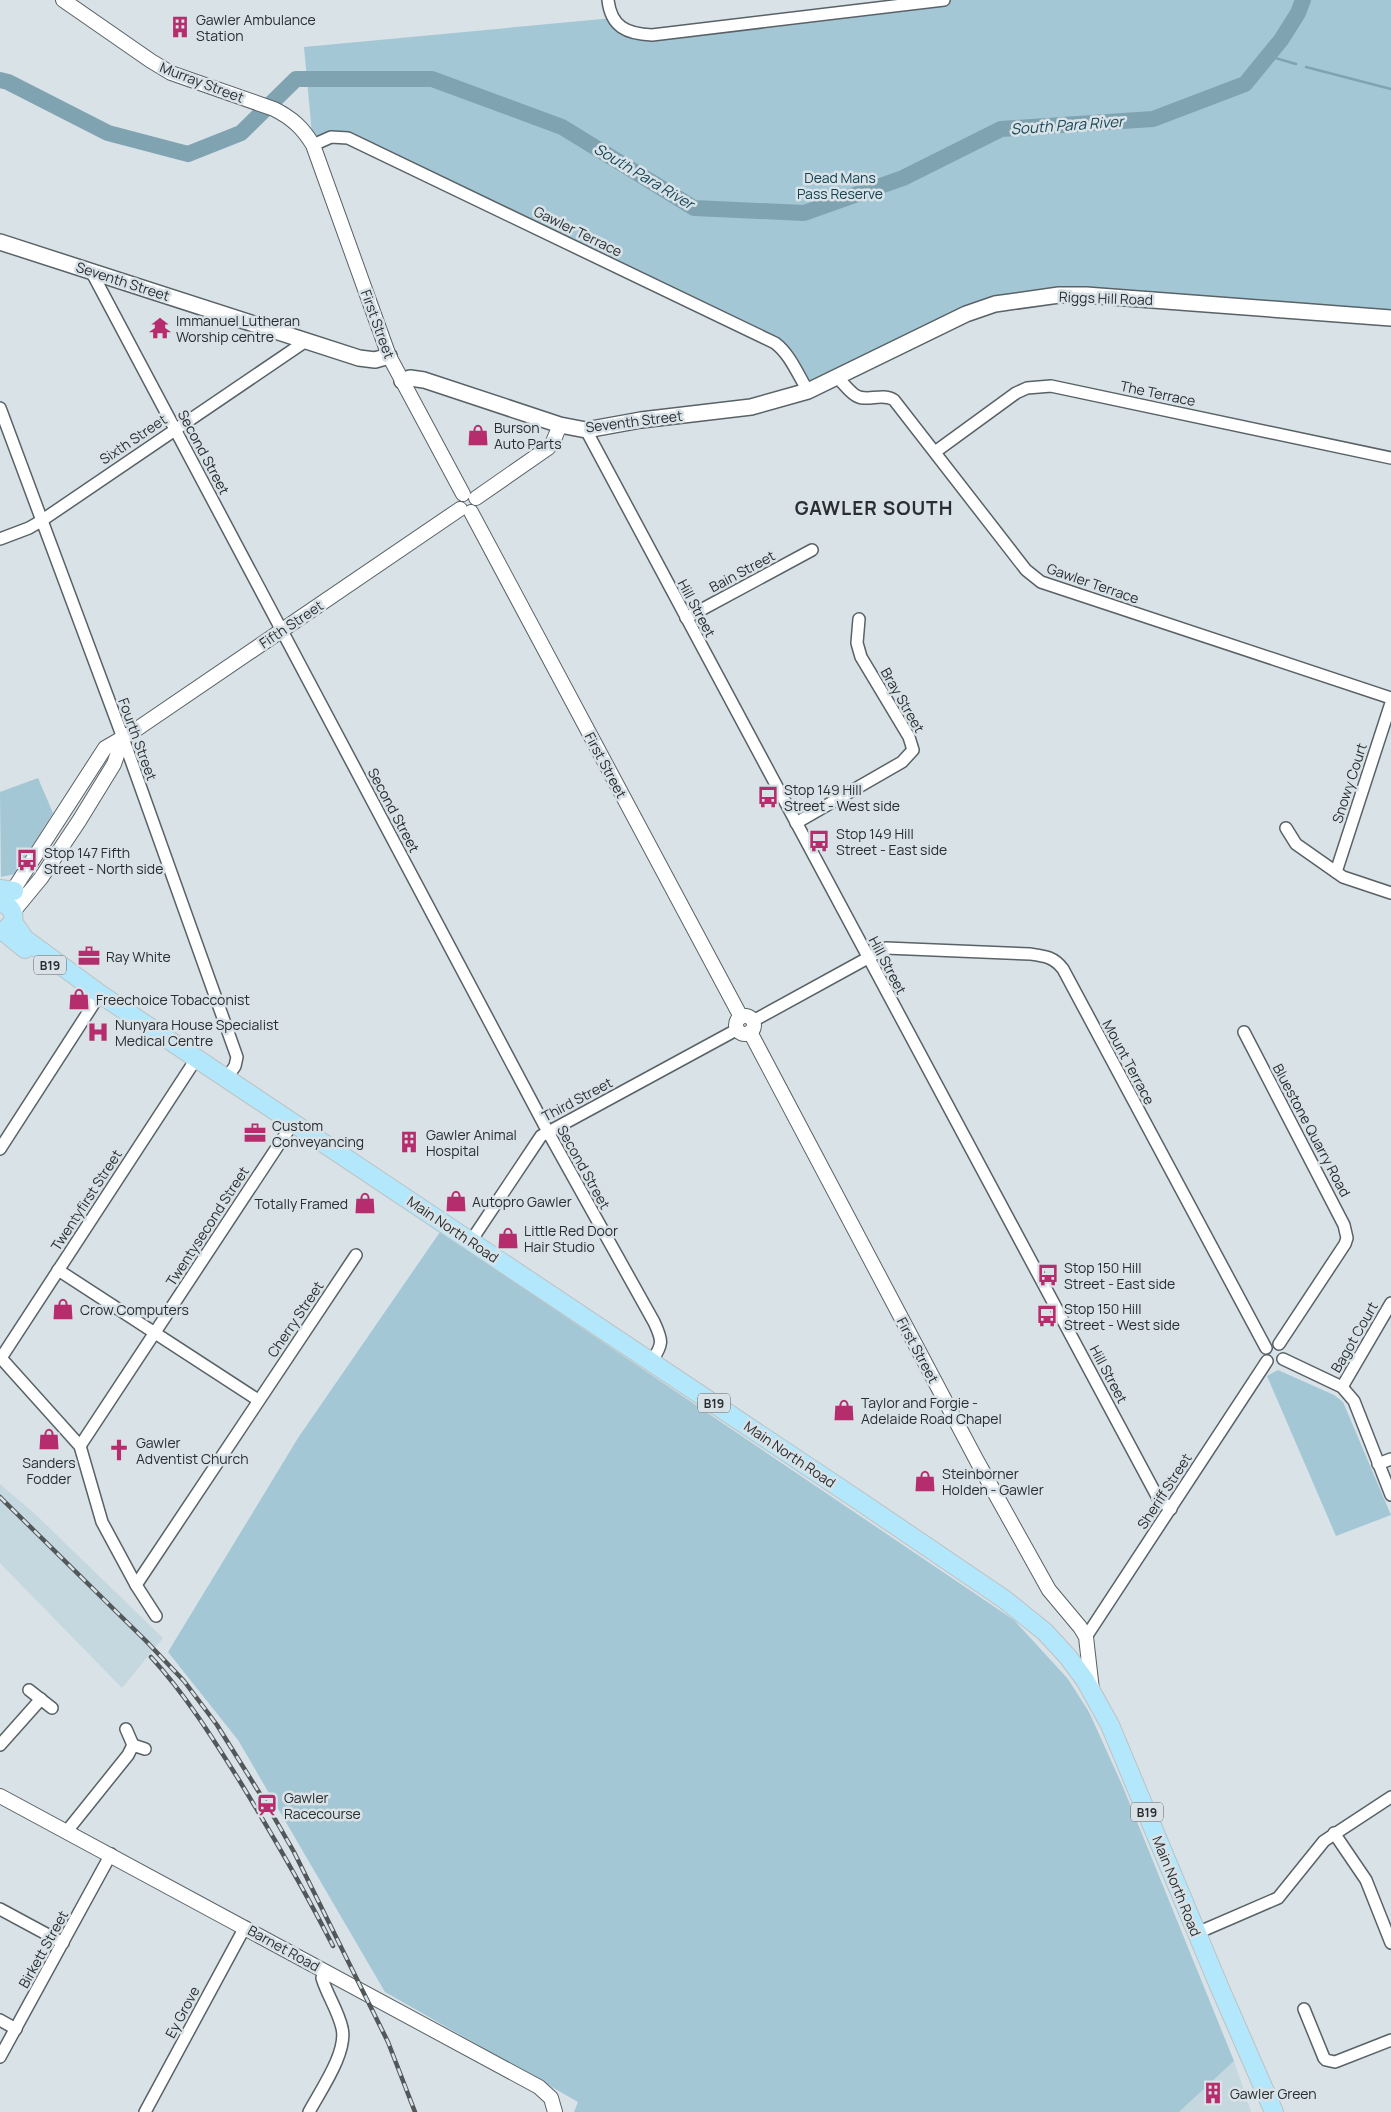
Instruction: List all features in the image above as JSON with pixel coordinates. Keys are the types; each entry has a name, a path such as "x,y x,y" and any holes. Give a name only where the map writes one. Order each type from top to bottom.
{"main road":[{"name":"Seventh Street","path":"0,242 360,358 374,360 389,356"},
{"name":"Riggs Hill Road","path":"838,378 902,344 966,314 995,304 1049,296 1096,296 1391,318"},
{"name":"Seventh Street","path":"402,381 410,378 424,380 560,425 586,430 641,420 751,407 808,392 838,378"},
{"name":"B19","path":"6,910 22,947 100,994"},
{"name":"Main North Road","path":"100,994 652,1361 1004,1599 1057,1644 1093,1693 1120,1745 1219,1986 1274,2112"},
{"name":"Main North Road","path":"1219,1986 1262,2112"}],"street":[{"name":"Murray Street","path":"64,0 171,73 268,106 287,115 298,124 313,145"},
{"path":"608,0 613,18 624,30 640,35 944,0"},
{"name":"Gawler Terrace","path":"313,145 330,136 348,138 775,343 785,353 808,392"},
{"name":"First Street","path":"313,145 389,356 469,496"},
{"name":"Second Street","path":"91,271 548,1132 660,1335 661,1344 652,1361"},
{"name":"Sixth Street","path":"0,539 29,528 41,521 175,428 306,341"},
{"name":"Gawler Terrace","path":"838,378 856,396 864,398 884,395 894,400 1026,570 1041,582 1391,698"},
{"name":"The Terrace","path":"935,452 1016,393 1027,388 1051,386 1391,458"},
{"name":"Fourth Street","path":"0,408 237,1057 226,1079"},
{"path":"466,510 477,504 469,496 548,448 553,442 560,425"},
{"name":"Hill Street","path":"586,430 1158,1498 1171,1509"},
{"name":"First Street","path":"466,510 745,1025 976,1461 1050,1590 1086,1637 1093,1693"},
{"name":"Fifth Street","path":"6,910 105,748 466,510"},
{"name":"Bain Street","path":"686,618 812,550"},
{"name":"Bray Street","path":"796,823 902,762 912,750 909,737 861,657 857,644 859,618"},
{"name":"Snowy Court","path":"1336,872 1391,703"},
{"path":"6,910 41,878 114,764 122,738"},
{"path":"1286,828 1296,844 1343,877 1391,893"},
{"name":"Mount Terrace","path":"867,957 886,948 1030,954 1049,957 1055,960 1063,970 1266,1348"},
{"name":"Third Street","path":"471,1241 542,1136 867,957"},
{"path":"0,1149 100,994"},
{"name":"Bluestone Quarry Road","path":"1244,1032 1344,1225 1347,1238 1345,1244 1279,1344"},
{"name":"Twentyfirst Street","path":"0,1357 196,1059"},
{"name":"Twentysecond Street","path":"80,1446 293,1123"},
{"name":"Cherry Street","path":"136,1585 356,1255"},
{"path":"58,1270 258,1400"},
{"name":"Bagot Court","path":"1342,1387 1391,1303"},
{"path":"1272,1343 1279,1344 1284,1352 1283,1359 1275,1364 1267,1361 1264,1355 1266,1348 1272,1343"},
{"path":"0,1357 80,1446 102,1522 136,1585 156,1616"},
{"path":"1283,1359 1342,1387 1354,1400 1391,1495"},
{"name":"Sheriff Street","path":"1086,1637 1267,1361"},
{"path":"1378,1464 1391,1459"},
{"path":"28,1690 52,1708"},
{"path":"0,1745 41,1699"},
{"path":"126,1729 133,1745"},
{"path":"133,1745 145,1748"},
{"path":"67,1831 80,1813 122,1765 133,1745"},
{"name":"Barnet Road","path":"0,1796 111,1854 539,2087 551,2098 555,2112"},
{"path":"1197,1933 1278,1898 1324,1841 1391,1797"},
{"path":"1334,1833 1366,1880 1387,1921 1391,1943"},
{"name":"Birkett Street","path":"0,2058 111,1854"},
{"path":"0,1909 62,1944"},
{"name":"Ey Grove","path":"145,2112 244,1927"},
{"path":"309,2112 336,2062 343,2042 342,2028 322,1978 326,1971"},
{"path":"1304,2009 1326,2060 1335,2062 1391,2040"},
{"path":"0,2020 16,2029"}],"shaded area":[{"path":"0,1484 35,1514 163,1638 122,1688 0,1563"},
{"path":"1234,2061 1251,2112 1179,2112"}],"green space":[{"name":"Dead Mans Pass Reserve","path":"944,0 1391,0 1391,318 1086,295 995,304 808,391 782,348 348,138 313,145 304,47 613,18 640,35"},
{"path":"38,778 53,813 15,874 1,877 0,792"},
{"path":"440,1232 1014,1620 1068,1679 1089,1712 1123,1787 1234,2061 1179,2112 574,2112 578,2102 385,1992 238,1740 168,1652 298,1438"},
{"path":"1278,1370 1334,1395 1343,1402 1391,1515 1336,1536 1267,1376"}],"waterway":[{"name":"South Para River","path":"0,80 8,82 108,133 188,154 241,133 296,79 432,79 562,127 694,208 804,213 903,178 1001,129 1153,119 1245,84 1281,40 1298,13 1303,0"},
{"path":"1268,56 1296,64"},
{"path":"1306,67 1391,89"}],"railway":[{"path":"0,1497 146,1641 184,1681 217,1725 294,1852 388,2042 415,2112"},
{"path":"151,1657 187,1701 229,1764 288,1862 333,1946"}],"place":[{"name":"Gawler Ambulance Station","path":"180,27"},
{"name":"Immanuel Lutheran Worship centre","path":"160,328"},
{"name":"Burson Auto Parts","path":"478,435"},
{"name":"Stop 149 Hill Street - West side","path":"768,797"},
{"name":"Stop 149 Hill Street - East side","path":"819,841"},
{"name":"Stop 147 Fifth Street - North side","path":"27,860"},
{"name":"Ray White","path":"89,956"},
{"name":"Freechoice Tobacconist","path":"79,999"},
{"name":"Nunyara House Specialist Medical Centre","path":"98,1032"},
{"name":"Custom Conveyancing","path":"255,1133"},
{"name":"Gawler Animal Hospital","path":"409,1142"},
{"name":"Autopro Gawler","path":"456,1201"},
{"name":"Totally Framed","path":"365,1203"},
{"name":"Little Red Door Hair Studio","path":"508,1238"},
{"name":"Stop 150 Hill Street - East side","path":"1048,1275"},
{"name":"Crow Computers","path":"63,1309"},
{"name":"Stop 150 Hill Street - West side","path":"1047,1316"},
{"name":"Taylor and Forgie - Adelaide Road Chapel","path":"844,1410"},
{"name":"Sanders Fodder","path":"49,1439"},
{"name":"Gawler Adventist Church","path":"119,1450"},
{"name":"Steinborner Holden - Gawler","path":"925,1481"},
{"name":"Gawler Racecourse","path":"267,1805"},
{"name":"Gawler Green","path":"1213,2093"}],"district":[{"name":"GAWLER SOUTH","path":"874,508"}]}
